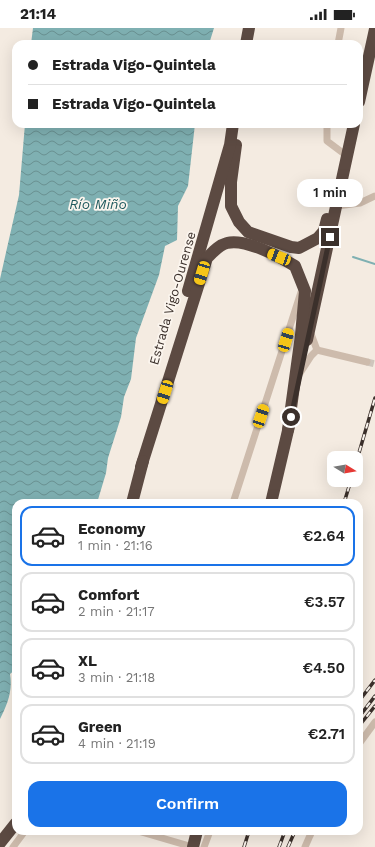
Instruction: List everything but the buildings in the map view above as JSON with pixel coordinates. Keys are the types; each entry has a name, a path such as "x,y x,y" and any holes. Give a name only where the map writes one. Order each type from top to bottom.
{"highway":[{"path":"247,40 248,29"},
{"path":"363,85 374,37"},
{"name":"Estrada Vigo-Ourense","path":"133,499 168,363 230,145 232,128"},
{"path":"238,128 231,182 231,206 239,222 248,232 291,247 299,248 308,244 324,231 338,171 347,156"},
{"path":"272,499 353,128"},
{"path":"141,467 207,258 215,249 228,242 244,243 279,257 295,266 305,290 300,344 288,430"},
{"path":"0,843 12,828"},
{"path":"193,847 196,835"}],"street":[{"path":"339,40 341,28"},
{"path":"327,128 327,141 347,156"},
{"path":"336,206 360,203 375,196"},
{"path":"234,499 303,284"},
{"path":"309,330 317,350"},
{"path":"286,340 300,344"},
{"path":"317,350 367,362"},
{"path":"300,373 311,356 317,350"},
{"path":"363,738 375,722"},
{"path":"13,847 22,835"},
{"path":"152,835 193,847"},
{"path":"204,847 208,835"},
{"path":"305,847 310,835"}],"water":[{"path":"33,28 214,28 210,40 32,40"},
{"name":"Río Miño","path":"25,128 195,128 188,186 178,206 177,240 165,246 159,275 136,338 131,379 124,397 121,417 108,458 106,473 98,499 12,499 12,672 10,674 10,692 0,719 0,279 19,195"}],"waterway":[{"path":"353,257 375,264"}],"tunnel":[{"path":"367,362 375,364"}],"railway":[{"path":"360,451 375,398"},
{"path":"345,499 349,487"},
{"path":"363,696 375,680"},
{"path":"363,712 375,696"},
{"path":"363,721 375,706"},
{"path":"244,847 248,835"},
{"path":"279,847 284,835"},
{"path":"288,847 293,835"}],"route":[{"path":"291,417 330,237"}]}
